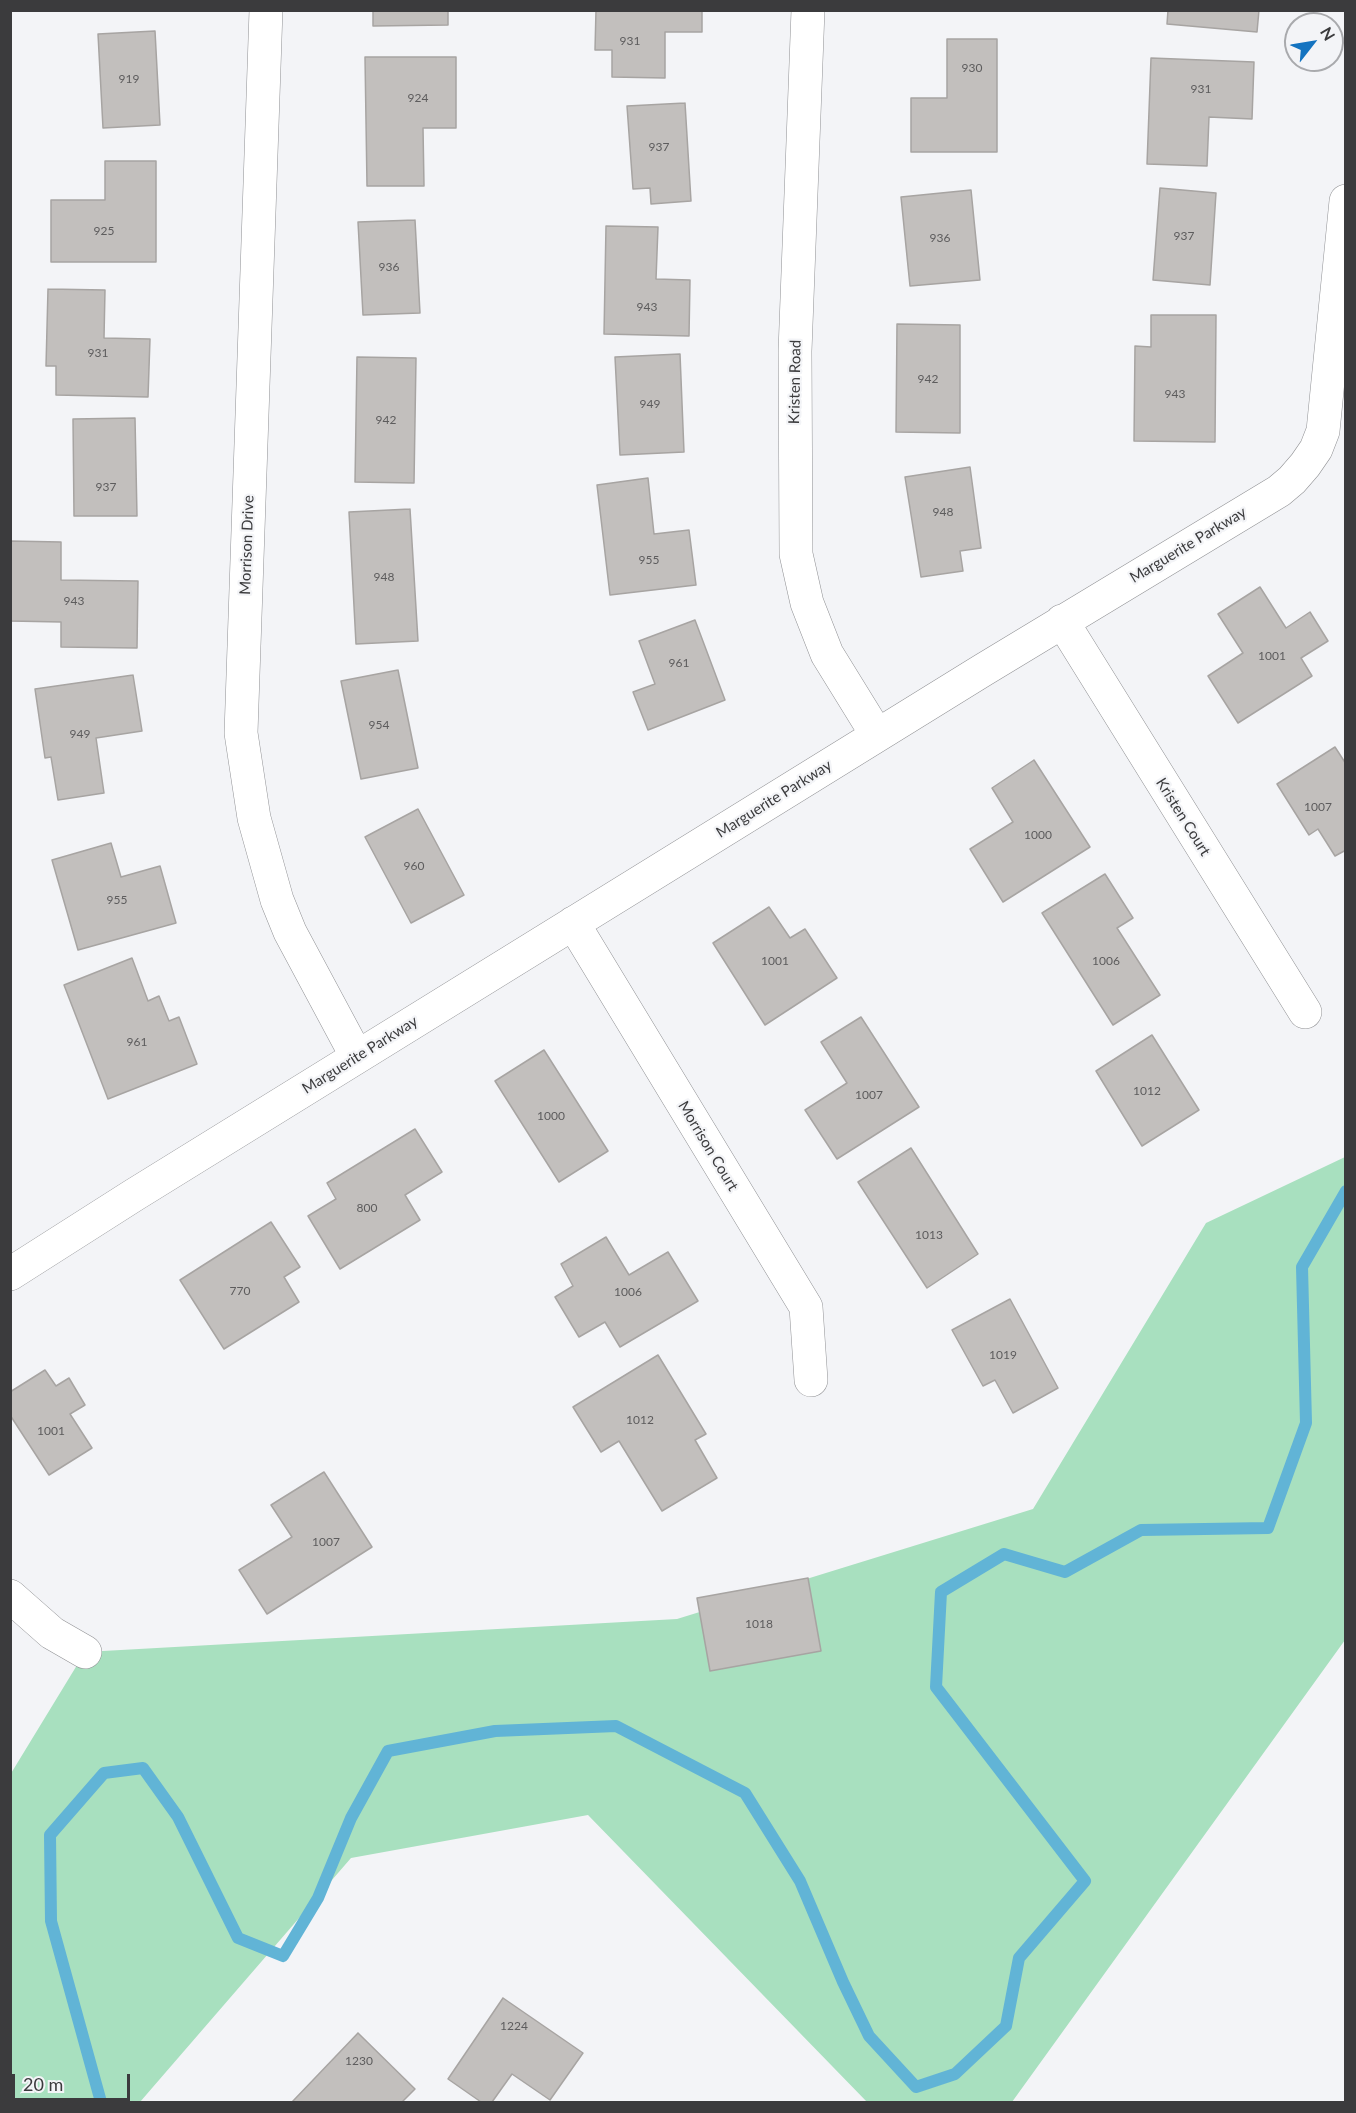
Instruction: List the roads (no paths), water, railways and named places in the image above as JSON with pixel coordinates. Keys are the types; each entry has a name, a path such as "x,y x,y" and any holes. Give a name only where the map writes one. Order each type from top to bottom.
{"street":[{"name":"Morrison Drive","path":"266,10 241,733 254,819 277,900 290,932 357,1057"},
{"name":"Kristen Road","path":"808,10 795,351 796,554 807,603 827,654 877,735"},
{"name":"Marguerite Parkway","path":"10,1274 877,735 1279,491 1305,465 1316,449 1323,431 1346,201"},
{"name":"Kristen Court","path":"1062,621 1305,1012"},
{"name":"Morrison Court","path":"573,923 806,1307 811,1380"},
{"path":"10,1596 52,1633 85,1652"}],"waterway":[{"path":"101,2102 51,1921 50,1835 104,1773 143,1768 178,1817 238,1938 283,1956 318,1898 351,1818 388,1751 495,1731 616,1726 745,1793 800,1881 869,2036 916,2087 955,2074 1006,2026 1019,1958 1085,1881 936,1687 941,1592 1004,1554 1065,1572 1141,1530 1268,1528 1306,1423 1302,1267 1346,1191"}]}
